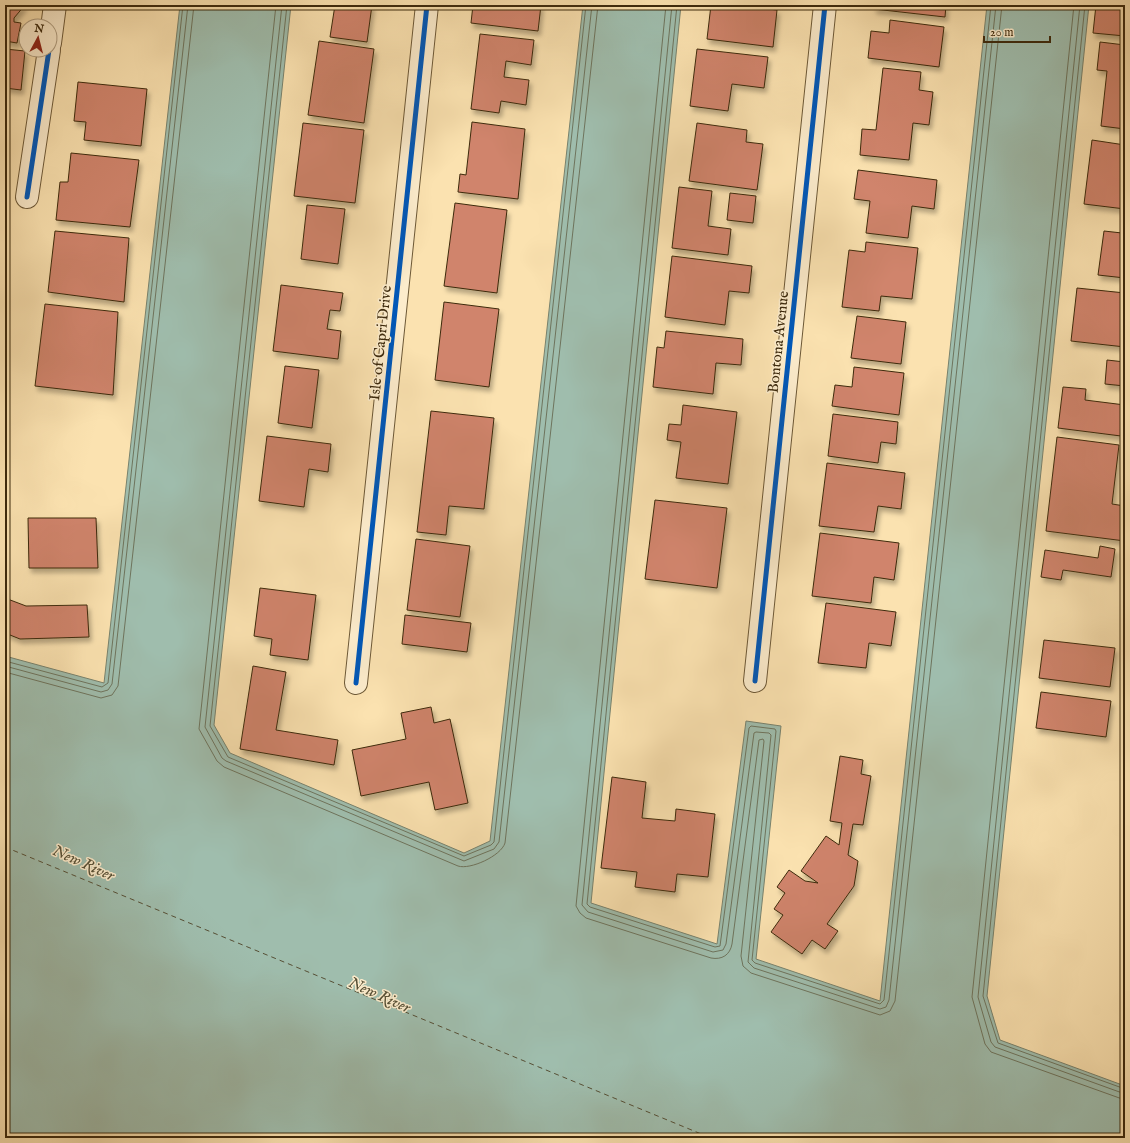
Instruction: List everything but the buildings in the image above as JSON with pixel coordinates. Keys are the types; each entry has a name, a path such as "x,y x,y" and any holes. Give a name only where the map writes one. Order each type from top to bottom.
{"street":[{"path":"53,18 55,5"},
{"name":"Isle of Capri Drive","path":"356,683 427,5"},
{"name":"Bontona Avenue","path":"755,682 825,5"},
{"path":"27,197 48,58"}],"water":[{"name":"New River","path":"180,5 291,5 214,725 230,753 464,853 490,841 583,5 681,5 591,903 717,944 746,721 781,726 756,959 880,1001 987,5 1089,5 987,996 1000,1040 1125,1086 1125,1138 5,1138 5,656 104,683"}],"ferry route":[{"path":"5,847 711,1138"}],"cycle path":[{"path":"356,683 427,5"},
{"path":"755,681 825,5"},
{"path":"27,197 48,58"}]}
